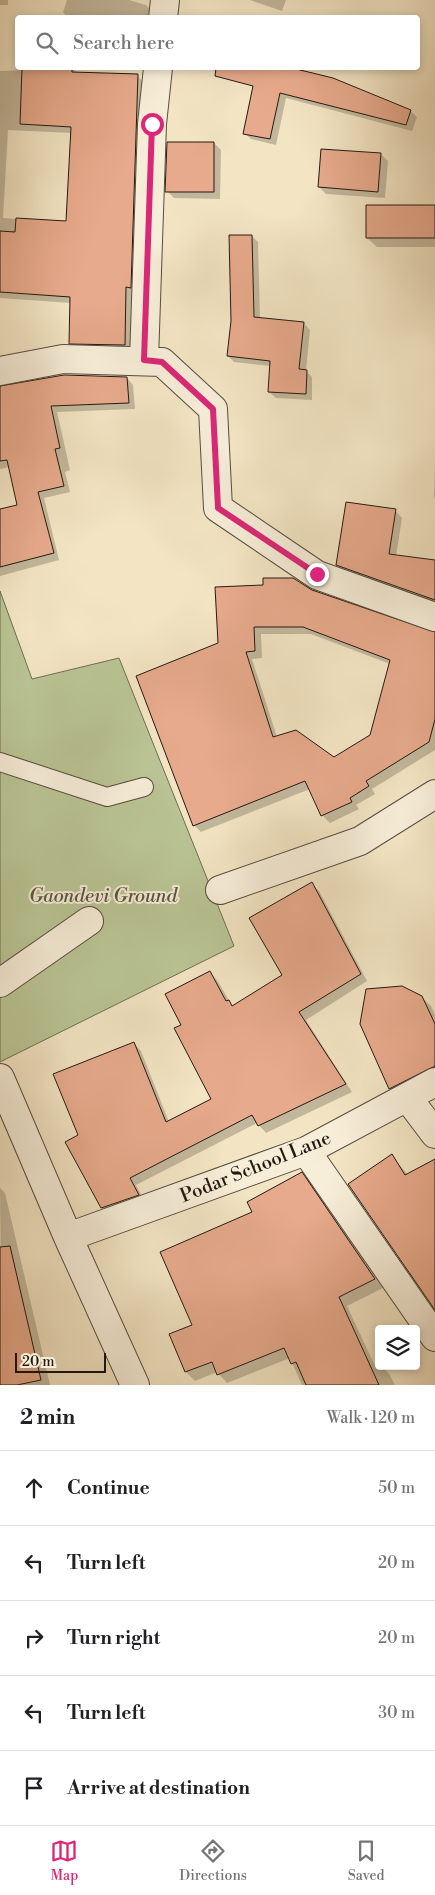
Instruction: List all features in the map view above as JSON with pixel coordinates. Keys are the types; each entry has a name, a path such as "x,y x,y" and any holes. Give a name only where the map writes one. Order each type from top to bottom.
{"street":[{"path":"163,15 165,0"},
{"path":"144,360 152,124 158,70"},
{"path":"0,371 63,359 162,362 213,409 218,508 317,574 435,617"},
{"path":"220,890 360,841 435,794"},
{"path":"0,983 89,921"},
{"path":"0,1078 68,1237 135,1385"},
{"name":"Podar School Lane","path":"68,1237 306,1150 435,1082"},
{"path":"407,1097 435,1134"},
{"path":"306,1150 435,1337"}],"lane":[{"path":"0,762 107,797 144,787"}],"green space":[{"name":"Gaondevi Ground","path":"0,591 32,679 119,658 234,946 0,1062"}],"building":[{"path":"22,70 72,70 72,72 138,74 131,288 126,287 125,345 69,344 70,297 0,292 0,231 15,232 16,218 66,221 71,127 20,124"},
{"path":"216,70 300,70 333,78 411,110 406,125 280,93 270,139 243,134 253,86 215,76"},
{"path":"167,142 214,142 214,192 165,192"},
{"path":"321,149 381,153 378,192 318,187"},
{"path":"366,205 435,205 435,238 366,238"},
{"path":"229,235 252,235 254,317 304,322 299,369 307,370 306,394 268,392 270,361 227,356 231,321"},
{"path":"64,375 127,377 129,403 51,406 60,448 55,449 64,486 38,492 54,553 0,567 0,509 17,505 7,460 0,461 0,386"},
{"path":"346,502 396,509 389,554 435,560 435,600 336,565"},
{"path":"263,578 293,578 312,590 435,632 435,719 429,742 366,781 369,786 350,798 352,802 321,816 305,781 193,826 136,676 218,643 215,587 263,585","holes":["254,627 303,627 390,660 370,735 334,757 296,730 273,737 246,652 255,651"]},
{"path":"312,882 361,974 299,1012 346,1084 258,1126 252,1115 130,1178 139,1195 101,1208 65,1142 78,1135 53,1074 134,1042 166,1122 211,1099 174,1028 181,1025 165,994 210,971 226,1001 229,1000 232,1006 282,975 249,918"},
{"path":"402,986 422,996 435,1024 435,1066 389,1089 360,1024 366,989"},
{"path":"392,1154 405,1175 435,1159 435,1310 348,1184"},
{"path":"302,1172 375,1279 339,1297 379,1385 306,1385 296,1362 291,1364 284,1348 217,1375 212,1362 185,1372 169,1334 192,1325 160,1252 252,1212 247,1202"},
{"path":"10,1246 41,1380 17,1385 0,1385 0,1247"}],"route":[{"path":"152,124 144,360 162,362 213,409 218,508 317,574"}]}
